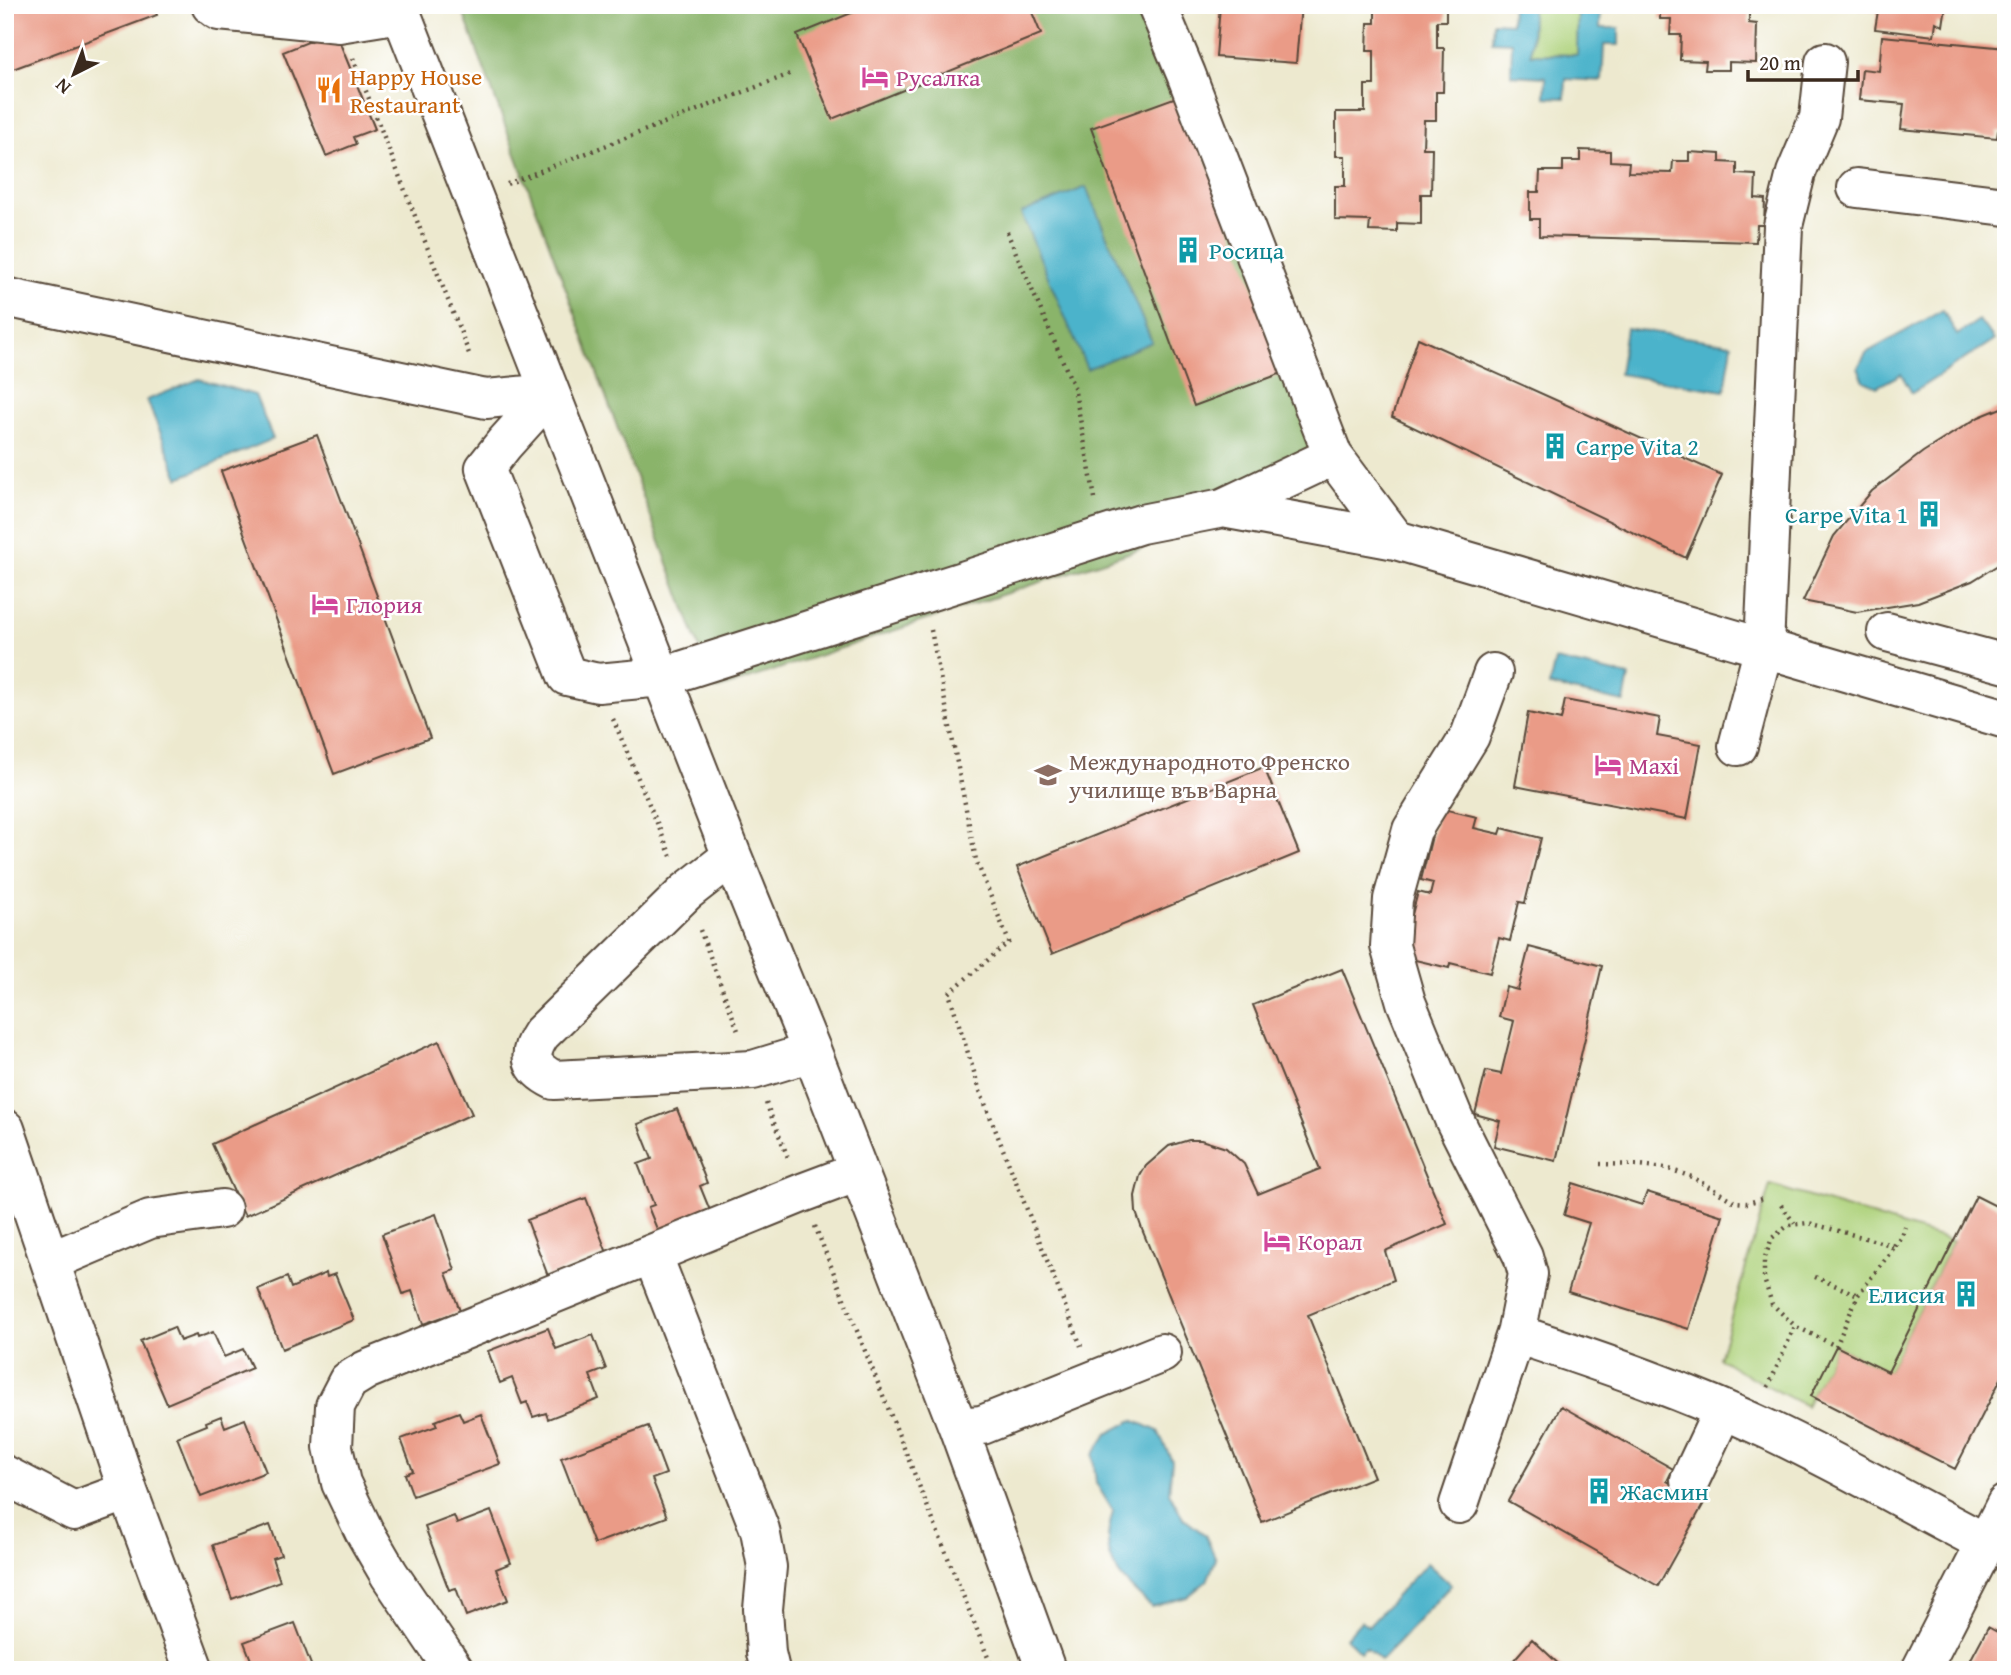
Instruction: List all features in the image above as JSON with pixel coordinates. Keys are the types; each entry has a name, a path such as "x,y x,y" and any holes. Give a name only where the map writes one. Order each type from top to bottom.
{"street":[{"path":"211,5 219,11 339,23 399,9 732,856 812,1052 958,1427 1046,1670"},
{"path":"1157,5 1333,456 1396,540"},
{"path":"1738,746 1764,647 1783,226 1796,173 1819,118 1825,62"},
{"path":"1857,188 2006,206"},
{"path":"5,297 486,399 550,393"},
{"path":"550,393 485,468 567,676 598,683 662,677 1141,524 1223,508 1333,456"},
{"path":"1223,508 1396,540 2006,719"},
{"path":"1887,632 2006,664"},
{"path":"1459,1504 1516,1334 1528,1274 1523,1256 1454,1119 1406,1002 1390,946 1393,899 1412,830 1470,736 1493,673"},
{"path":"732,856 686,892 541,1034 533,1045 532,1059 541,1074 554,1080 753,1070 812,1052"},
{"path":"5,1129 128,1492 194,1670"},
{"path":"454,1670 389,1574 341,1483 333,1447 335,1406 348,1381 366,1370 858,1171"},
{"path":"51,1261 150,1219 222,1209"},
{"path":"652,1254 760,1530 767,1567 763,1609 770,1670"},
{"path":"1516,1334 1622,1370 1770,1430 1986,1543"},
{"path":"958,1427 982,1425 1162,1353"},
{"path":"1690,1480 1723,1410"},
{"path":"5,1475 75,1511 128,1492"},
{"path":"1921,1670 2006,1504"}],"path":[{"path":"339,23 486,399"},
{"path":"470,191 493,190 790,74"},
{"path":"1007,232 1074,387 1097,509"},
{"path":"924,593 976,860 1009,942 949,993 980,1091 1094,1380"},
{"path":"598,683 686,892 753,1070 993,1670"},
{"path":"1600,1164 1666,1168 1692,1177 1735,1202 1747,1203 1762,1199"},
{"path":"1781,1205 1795,1224"},
{"path":"1895,1246 1808,1223 1789,1225 1772,1238 1764,1259 1764,1279 1772,1304 1795,1326 1836,1346 1857,1295 1902,1237 1905,1227"},
{"path":"1815,1277 1857,1295"},
{"path":"1768,1387 1795,1326"}],"green space":[{"path":"480,5 1157,5 1333,456 1140,549 715,690 463,12"},
{"path":"1532,9 1578,10 1577,55 1531,54"},
{"path":"1770,1185 1953,1241 1888,1372 1836,1346 1806,1406 1719,1358"}],"water":[{"path":"1512,5 1601,5 1600,28 1619,28 1619,45 1604,45 1602,81 1566,79 1565,98 1545,97 1546,77 1511,75 1512,42 1492,41 1493,22 1511,23","holes":["1532,9 1578,10 1577,55 1531,54"]},
{"path":"1086,187 1152,342 1087,369 1021,213"},
{"path":"1943,310 1957,335 1979,320 1994,340 1912,393 1901,374 1877,387 1864,381 1858,367 1866,353"},
{"path":"1626,328 1732,344 1725,391 1619,374"},
{"path":"199,379 255,395 273,439 179,478 147,400"},
{"path":"1555,660 1629,676 1624,702 1549,686"},
{"path":"1133,1420 1158,1431 1172,1461 1169,1492 1183,1518 1205,1535 1216,1559 1207,1581 1187,1597 1152,1607 1122,1578 1112,1560 1108,1539 1113,1511 1096,1483 1093,1455 1107,1434"},
{"path":"1427,1563 1451,1585 1381,1660 1366,1647 1360,1652 1346,1638 1361,1621 1368,1626"}],"building":[{"path":"5,5 153,5 157,15 5,72"},
{"name":"Русалка","path":"871,5 1029,5 1041,34 832,119 797,35"},
{"path":"1220,5 1301,5 1296,63 1216,57"},
{"path":"1375,5 1446,5 1446,21 1437,21 1437,48 1444,48 1443,92 1436,92 1436,120 1424,120 1423,148 1432,148 1431,194 1421,194 1421,224 1397,223 1397,232 1369,231 1370,221 1335,220 1335,186 1345,186 1345,156 1336,156 1336,112 1365,112 1365,85 1374,85 1374,51 1367,51 1368,23 1375,23"},
{"path":"1660,5 1749,5 1749,23 1757,24 1756,63 1729,62 1729,70 1705,70 1706,61 1680,60 1681,35 1670,35 1671,19 1660,19"},
{"path":"1859,5 1946,5 1943,26 1936,22 1934,36 1875,29 1878,11 1859,9"},
{"name":"Happy House Restaurant","path":"335,31 375,129 353,137 356,144 326,156 283,52"},
{"path":"1882,36 2006,48 2006,132 1998,131 1997,138 1901,129 1904,104 1859,100 1862,69 1879,71"},
{"name":"Росица","path":"1182,95 1285,372 1194,406 1091,128"},
{"path":"1580,150 1610,151 1610,161 1629,162 1628,172 1672,173 1673,161 1689,161 1689,152 1720,154 1720,162 1737,163 1737,174 1756,175 1755,198 1765,199 1764,225 1757,225 1756,242 1539,236 1539,219 1530,219 1530,192 1539,192 1540,171 1563,171 1563,161 1580,161"},
{"name":"Carpe Vita 2","path":"1418,338 1722,475 1686,558 1392,417"},
{"name":"Carpe Vita 1","path":"2006,406 2006,560 1972,581 1918,602 1857,612 1803,601 1834,536 1872,491 1923,452 1979,417"},
{"name":"Глория","path":"317,435 430,738 334,774 221,471"},
{"name":"Maxi","path":"1565,700 1660,718 1657,736 1701,744 1687,819 1515,786 1528,713 1561,720"},
{"path":"1264,767 1299,853 1052,954 1017,867"},
{"path":"1439,808 1477,817 1474,828 1500,834 1502,828 1541,838 1525,903 1519,902 1510,941 1499,938 1490,973 1450,963 1449,968 1411,959 1412,954 1402,952 1418,892 1430,895 1433,883 1421,880"},
{"path":"1529,947 1602,966 1556,1161 1494,1146 1500,1121 1475,1114 1486,1071 1501,1074 1514,1021 1499,1017 1506,987 1518,990"},
{"name":"Корал","path":"1342,969 1447,1224 1385,1251 1394,1280 1308,1315 1374,1477 1262,1522 1143,1232 1136,1212 1135,1196 1140,1176 1146,1166 1169,1146 1189,1140 1201,1140 1226,1148 1244,1164 1258,1194 1320,1169 1253,1005"},
{"path":"439,1041 472,1114 245,1216 212,1144"},
{"path":"677,1109 707,1183 700,1186 711,1213 659,1234 648,1207 654,1205 638,1164 652,1159 638,1124"},
{"path":"1573,1183 1642,1205 1647,1192 1723,1216 1689,1329 1568,1292 1589,1223 1564,1215"},
{"name":"Елисия","path":"1976,1196 2006,1211 2006,1369 1955,1469 1811,1396 1836,1346 1888,1372"},
{"path":"586,1198 607,1253 548,1276 527,1220"},
{"path":"436,1214 455,1270 446,1273 460,1311 423,1324 412,1291 403,1294 382,1234"},
{"path":"326,1273 327,1277 335,1274 354,1320 282,1349 258,1289 287,1277 291,1288"},
{"path":"174,1327 180,1341 213,1332 224,1357 243,1349 252,1368 167,1404 140,1341"},
{"path":"548,1328 556,1349 593,1335 606,1369 590,1375 599,1399 548,1419 546,1413 533,1417 527,1402 522,1404 512,1378 500,1383 488,1351"},
{"name":"Жасмин","path":"1561,1406 1673,1469 1667,1481 1704,1503 1658,1586 1508,1501"},
{"path":"459,1412 463,1421 481,1414 500,1464 413,1496 405,1474 413,1471 401,1439 437,1426 435,1421"},
{"path":"221,1416 225,1427 245,1419 266,1472 201,1497 177,1437"},
{"path":"648,1426 666,1474 652,1479 667,1517 594,1544 561,1458"},
{"path":"491,1511 511,1563 496,1569 508,1600 466,1616 456,1588 449,1590 425,1527 454,1516 457,1524"},
{"path":"270,1525 281,1555 272,1558 280,1581 232,1599 213,1545"},
{"path":"295,1623 313,1670 255,1670 244,1642"},
{"path":"1988,1627 2006,1637 2006,1670 1965,1670"},
{"path":"1532,1639 1565,1670 1505,1670"}],"place":[{"name":"Русалка","path":"875,77"},
{"name":"Happy House Restaurant","path":"329,90"},
{"name":"Росица","path":"1188,250"},
{"name":"Carpe Vita 2","path":"1555,446"},
{"name":"Carpe Vita 1","path":"1929,514"},
{"name":"Глория","path":"325,604"},
{"name":"Maxi","path":"1608,765"},
{"name":"Международното Френско училище във Варна","path":"1048,775"},
{"name":"Корал","path":"1277,1241"},
{"name":"Елисия","path":"1966,1294"},
{"name":"Жасмин","path":"1599,1491"}]}
